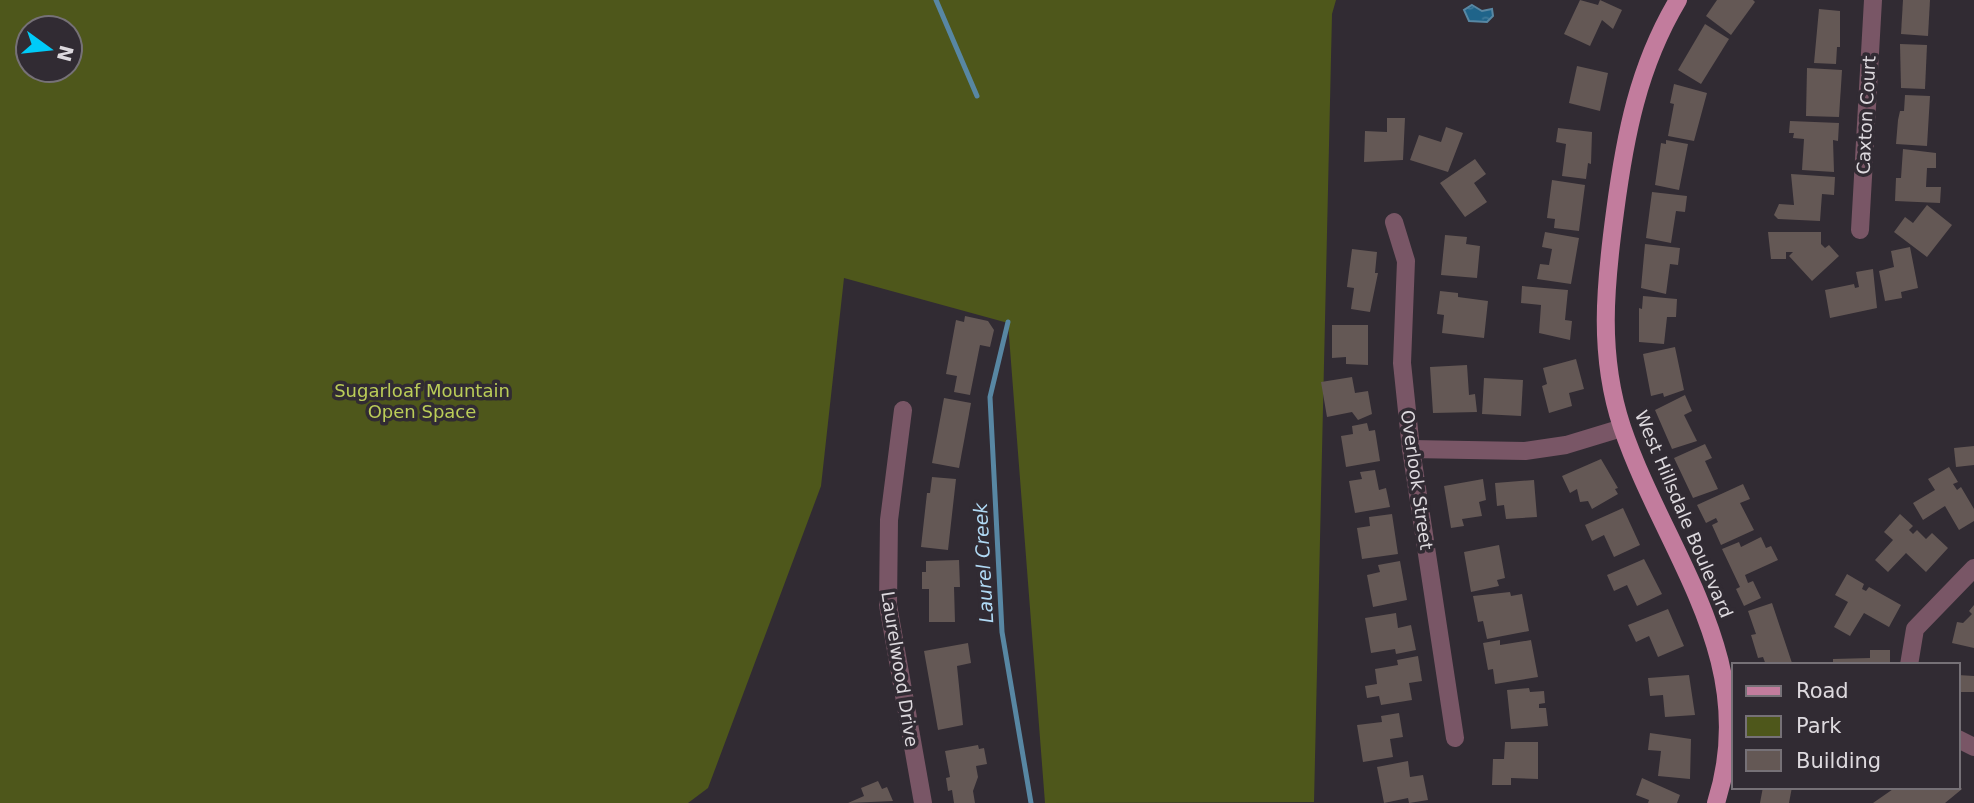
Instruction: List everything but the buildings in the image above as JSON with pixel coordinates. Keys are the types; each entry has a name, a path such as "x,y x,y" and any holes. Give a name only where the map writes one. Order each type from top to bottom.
{"main road":[{"name":"West Hillsdale Boulevard","path":"1678,0 1651,51 1629,115 1611,237 1604,306 1604,343 1609,379 1622,428 1700,601 1720,656 1728,721 1723,773 1716,803"}],"street":[{"name":"Caxton Court","path":"1860,230 1873,0"},
{"name":"Overlook Street","path":"1394,222 1406,261 1402,363 1411,449 1455,737"},
{"name":"Laurelwood Drive","path":"903,410 888,541 888,605 923,803"},
{"path":"1411,449 1525,451 1566,445 1622,428"},
{"path":"1909,663 1915,629 1974,568"}],"green space":[{"name":"Sugarloaf Mountain Open Space","path":"0,0 1336,0 1332,14 1314,802 1045,803 1008,323 844,278 821,486 708,788 688,803 0,803"}],"water":[{"path":"1472,5 1482,11 1492,9 1493,16 1487,22 1469,21 1464,10"}],"waterway":[{"name":"Laurel Creek","path":"936,0 977,96"},
{"name":"Laurel Creek","path":"1008,322 990,397 1002,632 1031,803"}]}
